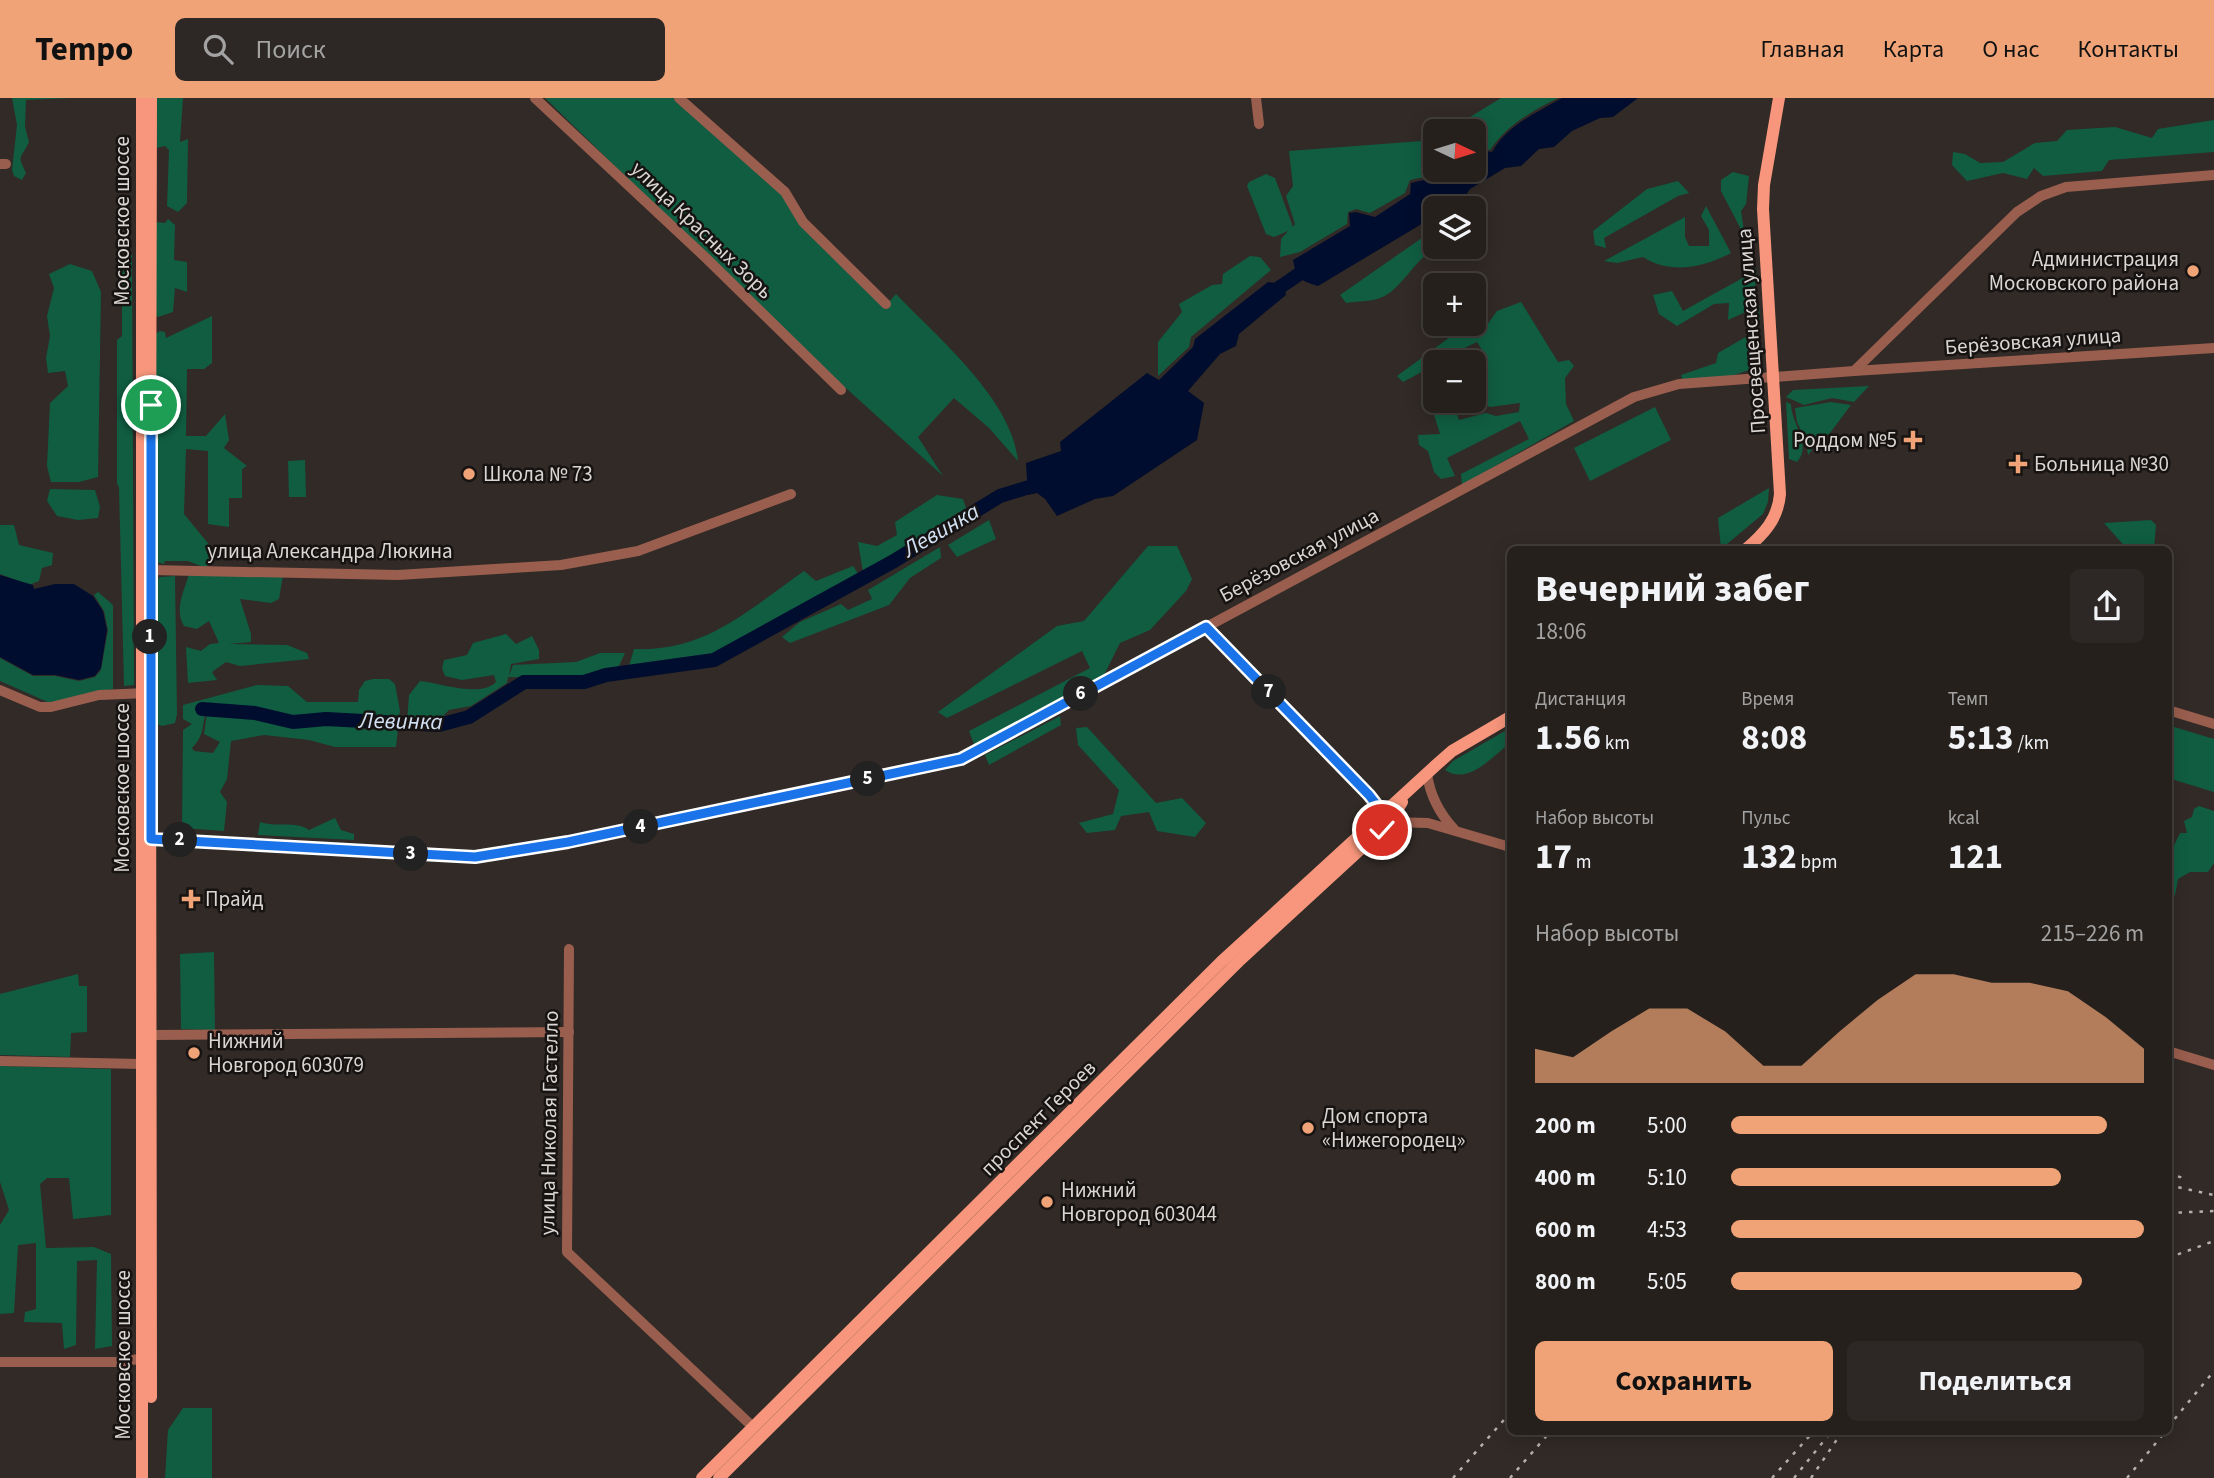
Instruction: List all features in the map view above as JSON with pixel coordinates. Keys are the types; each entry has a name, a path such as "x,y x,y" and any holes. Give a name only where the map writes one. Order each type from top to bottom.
{"main road":[{"path":"135,98 148,103"},
{"name":"Просвещенская улица","path":"1756,544 1774,517 1780,494 1763,209 1764,185 1779,98"},
{"name":"Московское шоссе","path":"146,693 150,570 148,103"},
{"name":"Московское шоссе","path":"148,103 146,839 141,1064 151,1478"},
{"path":"1427,774 1452,751 1507,719"},
{"name":"проспект Героев","path":"719,1478 1240,960 1387,818 1427,774"},
{"name":"проспект Героев","path":"702,1478 1221,962 1387,818"},
{"name":"Московское шоссе","path":"142,1478 147,1358 151,1035 146,839"}],"street":[{"name":"улица Красных Зорь","path":"535,98 706,258 841,390"},
{"path":"680,98 785,192 803,222 886,304"},
{"path":"1256,98 1259,124"},
{"path":"1854,371 2017,212 2041,196 2066,187 2214,175"},
{"name":"Берёзовская улица","path":"146,839 475,857 517,852 961,759 1634,397 1659,388 1679,384 1854,371 2214,348"},
{"name":"улица Александра Люкина","path":"150,570 398,575 561,565 638,551 791,494"},
{"path":"1206,627 1387,818 1454,829 1507,846"},
{"path":"0,690 40,707 51,707 99,695 146,693"},
{"path":"2172,711 2214,724"},
{"path":"1427,774 1429,788 1442,817 1454,829"},
{"name":"улица Николая Гастелло","path":"569,949 567,1252 753,1427"},
{"path":"151,1035 569,1032"},
{"path":"2172,1052 2214,1065"},
{"path":"0,1061 141,1064"},
{"path":"0,1362 117,1362 147,1358"}],"green space":[{"path":"12,98 72,98 26,100 25,127 29,142 21,157 26,173 22,180 14,176 12,170 17,125"},
{"path":"157,98 183,98 180,142 188,139 187,203 178,212 167,206 169,150 165,146 157,148"},
{"path":"545,98 681,98 785,192 803,222 887,304 896,294 951,349 988,392 1002,415 1013,438 1018,461 989,428 954,398 918,437 943,476 805,351"},
{"path":"1501,98 1558,98 1512,126 1490,150 1486,149 1486,119 1467,119"},
{"path":"2214,120 2214,152 2109,160 2102,171 2043,176 2034,168 2027,179 2003,173 1967,181 1952,165 1953,152 1965,154 1980,163 2003,162 2035,143 2057,141 2067,130 2115,127 2152,138 2158,129"},
{"path":"1423,141 1423,177 1410,180 1405,193 1370,213 1356,209 1348,212 1347,224 1300,252 1280,257 1281,239 1288,231 1274,237 1266,234 1247,186 1249,182 1266,174 1275,178 1293,227 1295,224 1286,196 1293,186 1289,151"},
{"path":"1733,172 1749,176 1746,204 1741,211 1745,237 1721,191 1721,180"},
{"path":"1678,181 1689,193 1678,196 1604,238 1606,248 1595,245 1593,231 1647,189"},
{"path":"1706,206 1731,253 1710,262 1687,267 1664,266 1643,257 1617,263 1604,261 1685,217 1685,237 1689,246 1709,246 1709,230 1701,216"},
{"path":"168,219 175,225 174,260 187,262 187,292 175,288 173,312 158,317 155,315 155,222 165,223"},
{"path":"1423,237 1423,258 1388,294 1376,299 1346,303 1340,295"},
{"path":"123,254 132,254 134,685 124,686 117,483 117,340 122,336 122,266 117,264"},
{"path":"1250,256 1260,257 1271,270 1191,337 1189,347 1158,376 1158,342 1182,312 1179,304 1212,285 1222,284 1223,274"},
{"path":"1753,262 1757,279 1749,296 1759,305 1760,325 1750,310 1728,320 1729,303 1714,304 1677,326 1659,314 1653,295 1672,291 1683,311 1748,275"},
{"path":"70,264 92,271 101,292 98,477 79,482 51,482 47,466 50,403 68,386 65,371 48,373 46,358 50,336 47,316 54,288 49,274"},
{"path":"1521,302 1558,362 1569,360 1574,366 1565,378 1566,404 1574,421 1462,485 1461,474 1529,439 1520,421 1447,458 1455,476 1441,479 1434,472 1428,451 1419,445 1418,435 1440,434 1434,413 1457,413 1459,420 1486,413 1496,416 1519,412 1520,403 1490,407 1486,405 1486,350 1482,350 1477,342 1460,350 1432,350 1451,336 1486,336 1486,326 1497,311"},
{"path":"212,316 212,363 204,369 187,369 186,436 206,436 225,414 229,440 224,448 247,466 242,469 242,498 229,498 229,527 208,524 208,451 186,449 184,514 216,553 208,566 203,567 188,561 165,561 164,564 156,562 155,334 165,332 166,338"},
{"path":"1756,331 1758,367 1731,376 1683,381 1681,375 1716,363 1718,353"},
{"path":"1423,357 1423,371 1403,382 1397,376"},
{"path":"1869,386 1854,402 1832,398 1804,405 1786,397 1793,390"},
{"path":"1786,402 1791,404 1802,441 1803,448 1797,462 1789,459"},
{"path":"1831,402 1851,405 1830,433 1819,441 1808,455 1795,408"},
{"path":"1655,407 1671,440 1590,481 1574,448"},
{"path":"305,460 306,497 289,497 288,461"},
{"path":"1769,488 1768,502 1763,514 1725,546 1721,546 1718,518"},
{"path":"50,489 95,490 100,507 98,518 78,520 57,516 47,501"},
{"path":"937,495 963,499 966,508 863,572 858,542 877,546 897,535 895,522"},
{"path":"989,520 996,539 957,557 948,545"},
{"path":"2151,520 2156,525 2154,546 2124,546 2104,523"},
{"path":"0,525 14,525 19,545 53,553 52,565 42,568 39,581 29,585 0,574"},
{"path":"1148,546 1177,546 1192,579 1186,591 1150,630 1120,643 1104,675 975,747 969,731 1090,668 1082,651 947,718 938,712 1057,626 1084,621"},
{"path":"940,547 941,558 910,578 889,605 790,643 782,637 800,622 841,604 848,610 872,599 868,590"},
{"path":"853,566 859,575 714,657 629,666 634,649 683,644 705,636 745,614 804,571 816,581"},
{"path":"189,574 283,575 279,599 271,603 240,599 251,642 229,644 287,645 307,653 309,659 240,666 226,662 212,672 217,680 188,683 186,647 201,651 210,644 219,643 209,621 197,629 184,626 181,620 181,600"},
{"path":"175,576 177,714 175,723 162,726 157,724 156,582 160,577"},
{"path":"98,592 113,605 113,689 50,703 0,681 0,658 33,676 55,676 79,681 95,677 101,670 108,630 104,611 94,595"},
{"path":"506,634 516,644 532,636 539,650 539,659 511,664 509,676 513,665 576,662 600,653 625,653 617,670 582,679 508,677 507,683 471,706 449,710 440,719 407,721 409,695 420,681 470,689 489,687 496,682 494,675 462,680 445,676 442,668 444,660 467,655 473,643"},
{"path":"389,679 395,684 400,711 398,720 322,716 292,719 254,710 210,708 207,713 256,715 293,725 327,722 368,730 398,728 396,747 335,747 309,740 264,735 231,741 227,779 220,792 227,802 224,831 182,828 183,730 192,724 183,719 183,705 257,685 288,686 307,702 358,702 359,690 365,681","holes":["207,713 204,734 220,742 213,753 194,751 192,748 200,737"]},
{"path":"1060,716 1061,725 989,765 985,755"},
{"path":"2172,726 2214,739 2214,792 2172,779"},
{"path":"1087,727 1156,803 1182,798 1206,823 1195,837 1157,831 1149,812 1121,816 1115,830 1087,833 1079,823 1113,814 1119,790 1078,745 1076,728"},
{"path":"1507,730 1507,745 1480,767 1471,772 1454,774 1445,770 1453,761"},
{"path":"2199,806 2214,811 2214,863 2208,872 2190,872 2178,879 2175,895 2172,897 2172,850 2180,833 2187,833 2184,821 2192,817 2194,809"},
{"path":"335,818 341,830 354,834 354,840 258,835 260,822 298,825 309,830"},
{"path":"214,952 215,1030 181,1029 180,954"},
{"path":"78,974 79,986 87,986 87,1032 71,1033 70,1057 0,1055 0,994"},
{"path":"0,1066 111,1069 111,1215 73,1219 69,1178 47,1178 40,1184 46,1248 94,1247 111,1254 112,1346 95,1349 97,1260 77,1261 76,1345 64,1349 62,1323 24,1322 25,1312 36,1309 36,1243 18,1245 14,1313 0,1314 0,1225 9,1210 0,1182"},
{"path":"183,1408 212,1408 212,1478 165,1478 168,1430"}],"water":[{"path":"1562,98 1638,98 1613,117 1600,118 1572,131 1554,147 1539,149 1521,166 1505,168 1486,179 1486,151 1492,152 1506,134"},
{"path":"1423,180 1482,182 1470,189 1465,196 1423,196 1423,223 1318,286 1303,281 1293,260 1350,226 1349,213 1375,217 1410,194 1411,183"},
{"path":"1268,282 1284,284 1286,295 1239,334 1236,346 1220,354 1188,391 1204,403 1197,440 1113,496 1095,499 1057,516 1037,493 1028,495 1026,463 1061,451 1060,442 1147,373 1159,380 1193,347 1195,339"},
{"path":"0,575 33,585 34,589 55,584 74,584 93,596 103,611 107,630 101,668 95,676 79,680 55,675 33,675 0,657"}],"waterway":[{"name":"Левинка","path":"1270,294 1311,266"},
{"name":"Левинка","path":"202,709 255,713 293,722 326,719 439,725 469,717 524,682 584,682 606,675 714,660 894,561 1000,496 1042,483"}],"railway":[{"path":"2172,1174 2183,1178"},
{"path":"2172,1186 2214,1195"},
{"path":"2172,1213 2214,1211"},
{"path":"2172,1257 2214,1241"},
{"path":"2172,1422 2214,1371"},
{"path":"1453,1478 1507,1416"},
{"path":"1510,1478 1547,1435"},
{"path":"1772,1478 1810,1435"},
{"path":"1794,1478 1829,1435"},
{"path":"1811,1478 1840,1435"},
{"path":"2127,1478 2163,1435"}],"place":[{"name":"Администрация Московского района","path":"2193,271"},
{"name":"Роддом №5","path":"1913,440"},
{"name":"Больница №30","path":"2018,464"},
{"name":"Школа № 73","path":"469,474"},
{"name":"Прайд","path":"191,899"},
{"name":"Нижний Новгород 603079","path":"194,1053"},
{"name":"Дом спорта «Нижегородец»","path":"1308,1128"},
{"name":"Нижний Новгород 603044","path":"1047,1202"}],"route":[{"path":"151,405 151,839 475,857 568,842 961,759 1206,627 1369,795 1390,822 1382,830"}]}
